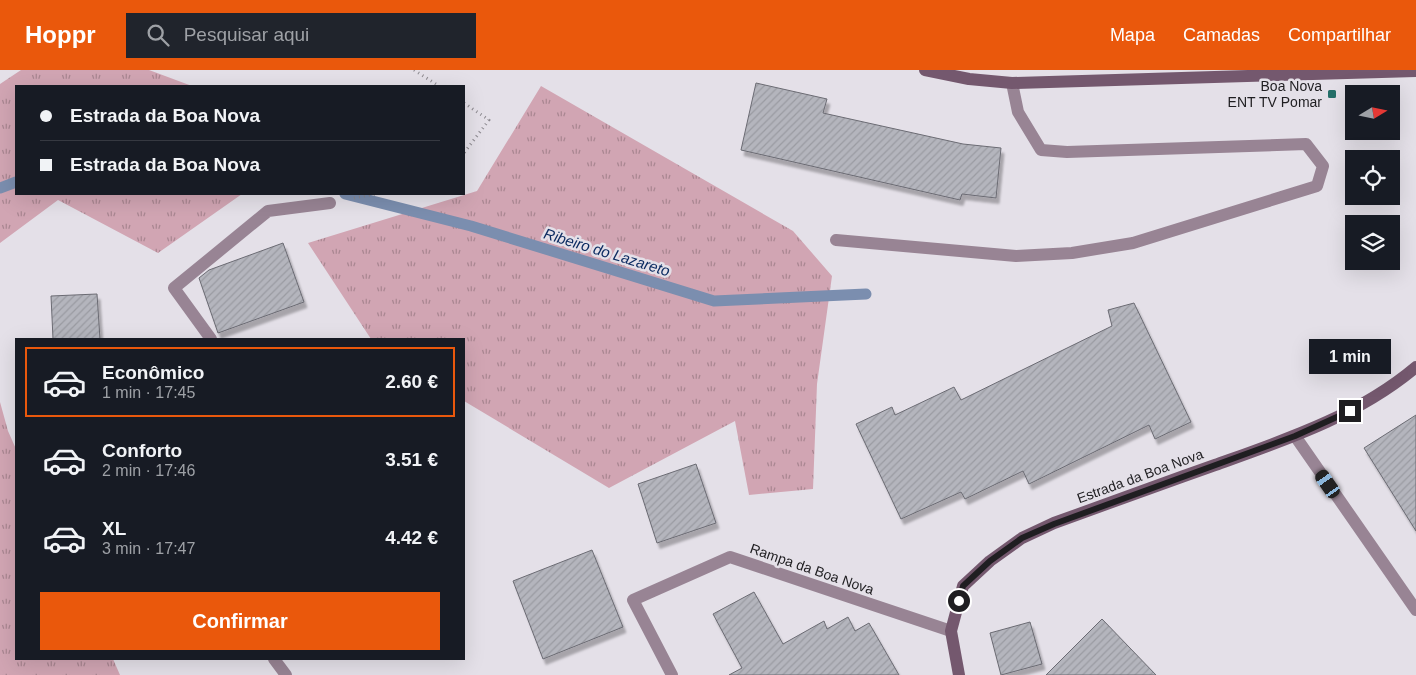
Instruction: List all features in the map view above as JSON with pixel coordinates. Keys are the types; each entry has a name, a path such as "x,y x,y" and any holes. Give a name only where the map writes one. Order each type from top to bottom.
{"main road":[{"path":"925,70 968,79 1012,82 1416,71"},
{"name":"Estrada da Boa Nova","path":"959,675 951,631 963,586 990,561 1022,538 1054,524 1295,436 1350,411 1406,376 1416,367"}],"street":[{"path":"836,240 1016,256 1072,253 1133,243 1317,186 1323,166 1306,144 1067,152 1040,150 1018,112 1012,82"},
{"path":"210,338 174,288 268,210 330,203"},
{"path":"1295,436 1416,610"},
{"name":"Rampa da Boa Nova","path":"672,675 633,600 730,557 951,631"},
{"path":"275,660 286,675"}],"path":[{"path":"414,70 436,85"},
{"path":"465,104 489,120 465,152"}],"green space":[{"path":"21,70 149,70 189,85 15,85 15,195 241,195 158,253 58,200 0,243 0,84"},
{"path":"541,86 793,231 832,276 817,384 813,489 749,495 735,421 609,488 465,402 465,338 370,338 308,243 477,191"},
{"path":"0,402 8,431 15,447 15,660 113,660 120,675 0,675"}],"building":[{"path":"756,83 827,99 823,113 963,144 1001,148 996,198 962,194 960,200 741,150"},
{"path":"283,243 304,302 218,333 199,278 209,270"},
{"path":"97,294 100,338 53,338 51,296"},
{"path":"1134,303 1191,422 1155,439 1149,425 1029,484 1023,471 965,499 961,492 901,519 856,424 892,407 895,415 954,387 961,400 1112,326 1108,310"},
{"path":"1416,415 1416,531 1364,448"},
{"path":"696,464 716,523 657,543 638,484"},
{"path":"592,550 623,627 543,659 513,581"},
{"path":"754,592 783,644 824,621 827,629 848,617 855,631 869,623 899,675 729,675 742,668 713,614"},
{"path":"1102,619 1156,675 1046,675"},
{"path":"1030,622 1042,664 1001,675 990,633"}],"waterway":[{"name":"Ribeiro do Lazareto","path":"0,188 15,182"},
{"name":"Ribeiro do Lazareto","path":"349,195 471,226 714,301 866,294"}],"place":[{"name":"Boa Nova ENT TV Pomar","path":"1332,94"}],"route":[{"path":"959,601 963,586 990,561 1022,538 1054,524 1295,436 1350,411"}]}
